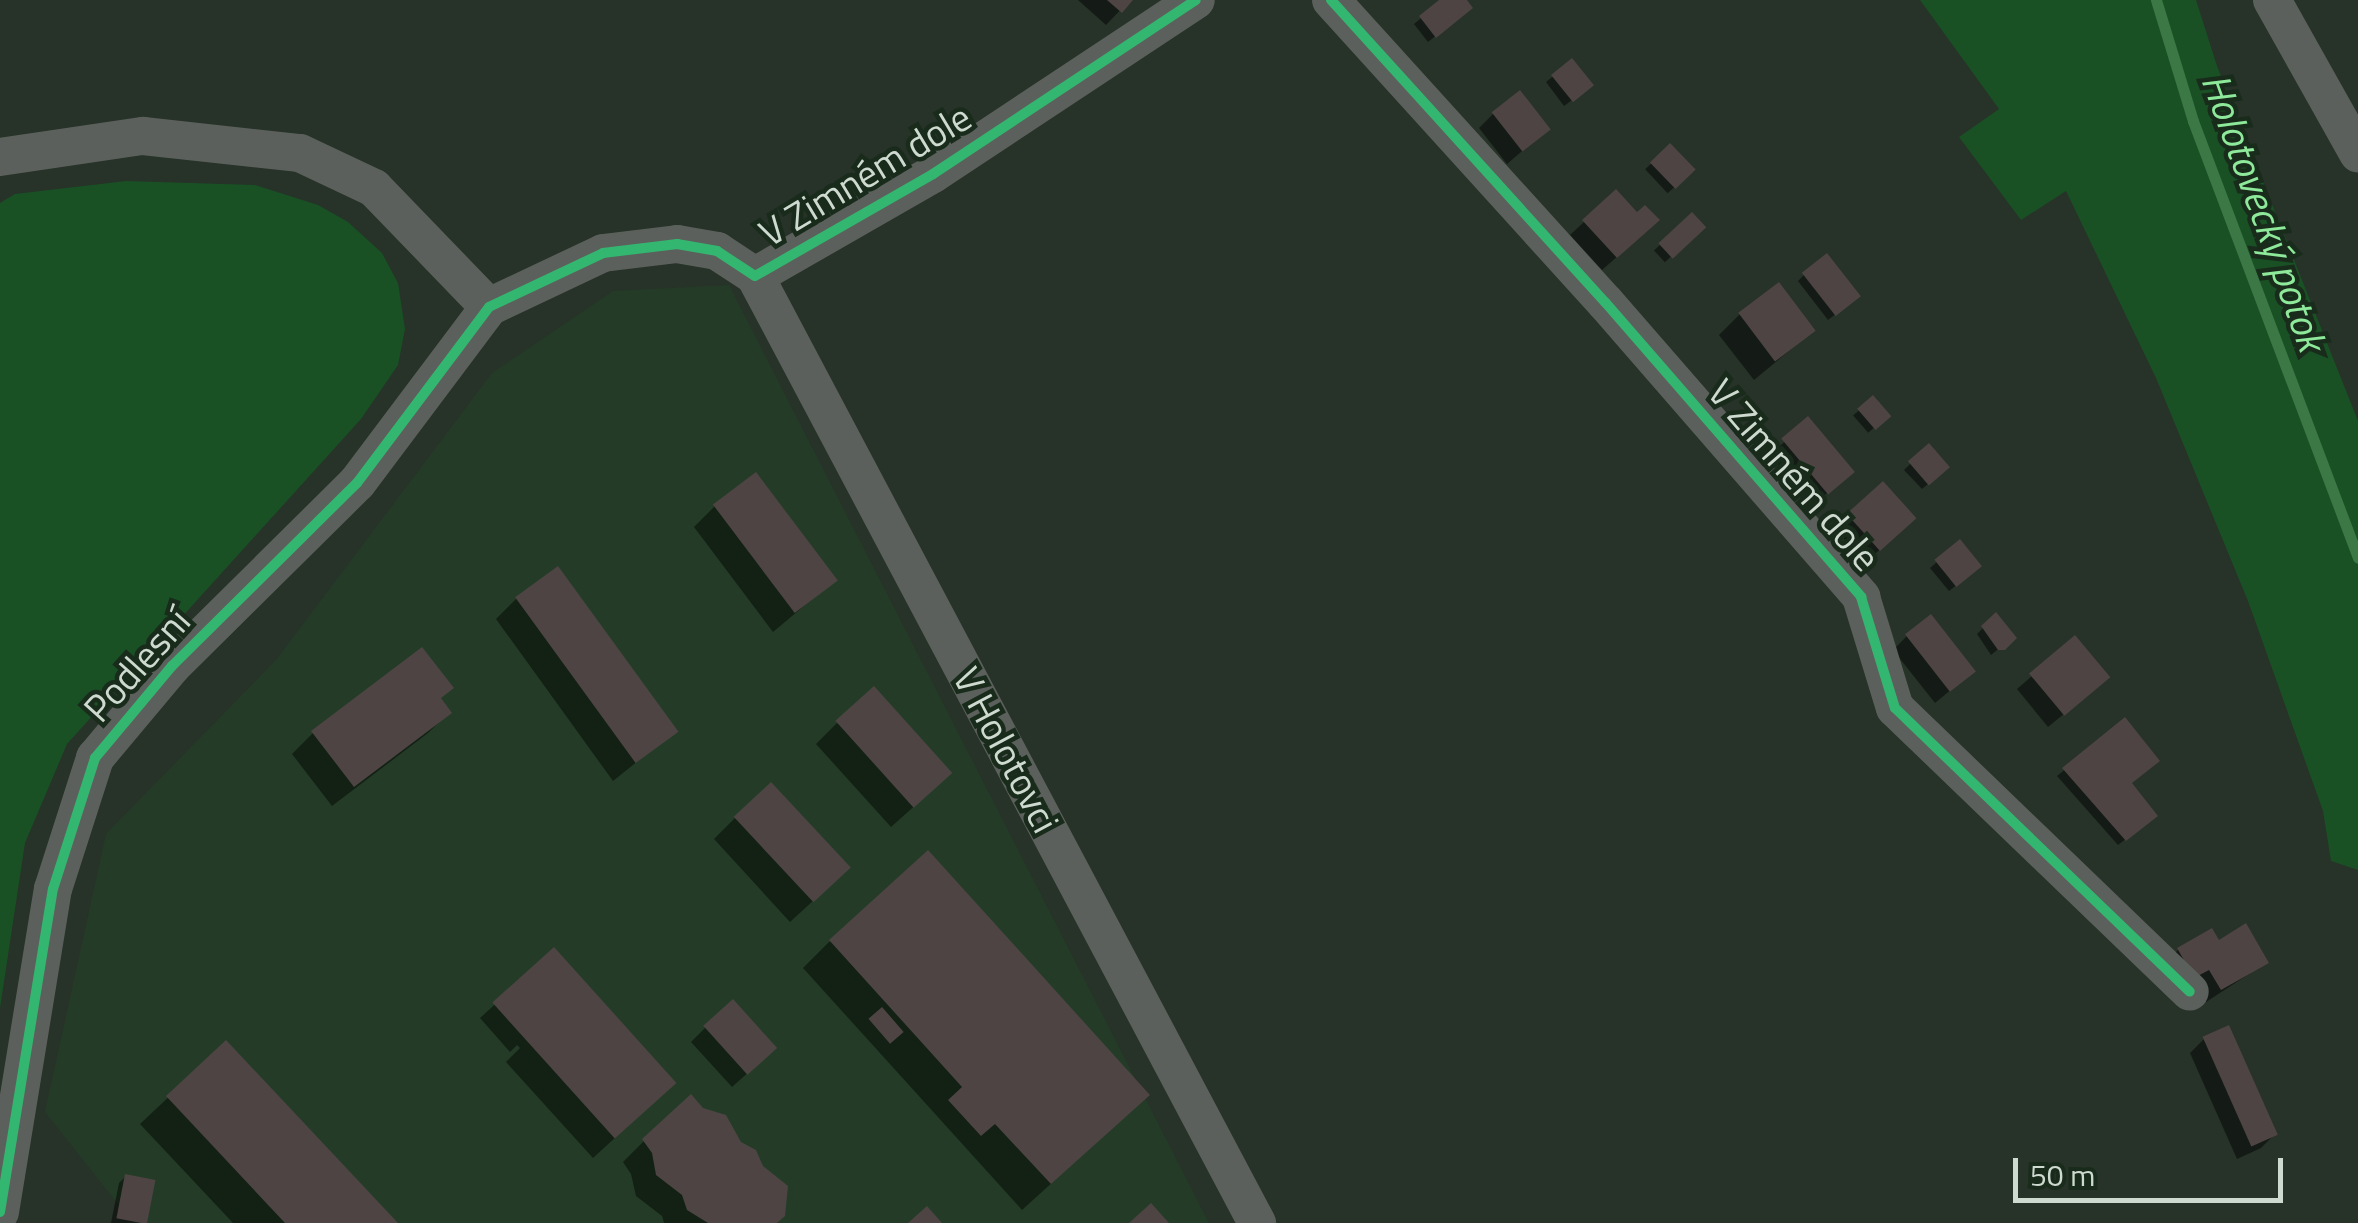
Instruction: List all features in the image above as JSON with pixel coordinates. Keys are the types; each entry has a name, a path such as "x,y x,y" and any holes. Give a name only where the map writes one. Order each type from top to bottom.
{"street":[{"name":"V Zimném dole","path":"488,307 603,254 677,244 717,251 754,276 933,174 1196,0"},
{"name":"V Zimném dole","path":"1331,0 1605,302 1861,596 1895,708 2190,992"},
{"path":"2272,0 2358,153"},
{"path":"0,157 144,136 300,154 374,188 488,307"},
{"name":"V Holotovci","path":"754,276 1257,1223"},
{"name":"Podlesní","path":"0,1212 53,889 95,758 172,666 357,482 488,307"}],"shaded area":[{"path":"729,285 1209,1223 133,1223 45,1112 106,834 276,660 492,373 613,291"}],"green space":[{"path":"1920,0 2196,0 2217,66 2358,421 2358,870 2331,861 2323,811 2248,601 2156,378 2066,191 2021,220 1959,137 1999,109"},
{"path":"126,181 255,185 318,205 348,222 382,253 398,283 405,329 398,365 361,419 67,744 25,843 0,1008 0,203 15,194"}],"building":[{"path":"1107,0 1133,0 1122,13"},
{"path":"1439,0 1467,0 1473,8 1436,38 1419,16"},
{"path":"1572,58 1594,85 1573,102 1551,75"},
{"path":"1520,90 1551,129 1522,152 1492,112"},
{"path":"1670,143 1696,170 1676,189 1650,162"},
{"path":"1616,189 1637,212 1645,205 1660,220 1617,258 1582,220"},
{"path":"1692,212 1706,227 1673,259 1658,243"},
{"path":"1827,253 1861,296 1836,316 1802,273"},
{"path":"1779,282 1816,331 1775,361 1738,313"},
{"path":"1873,395 1891,416 1876,430 1857,409"},
{"path":"1808,416 1855,472 1828,494 1781,438"},
{"path":"1929,443 1950,467 1929,486 1908,461"},
{"path":"756,472 838,581 795,613 713,504"},
{"path":"1883,481 1916,518 1880,551 1847,514"},
{"path":"1960,539 1982,566 1956,587 1934,560"},
{"path":"558,566 678,732 636,763 515,597"},
{"path":"1996,612 2017,638 2005,650 1998,650 1981,626"},
{"path":"1931,614 1976,672 1950,692 1905,634"},
{"path":"2075,635 2110,677 2064,716 2029,674"},
{"path":"422,647 454,688 441,698 452,713 354,787 311,731"},
{"path":"874,686 952,773 914,808 835,721"},
{"path":"2125,717 2160,761 2132,783 2158,816 2126,841 2062,768"},
{"path":"771,782 851,868 813,902 734,817"},
{"path":"928,850 1150,1095 1051,1184 995,1124 981,1136 948,1100 962,1087 829,940"},
{"path":"2246,923 2269,963 2221,990 2209,970 2194,978 2177,948 2212,928 2219,940"},
{"path":"554,947 676,1083 615,1139 492,1003"},
{"path":"733,999 777,1048 747,1075 703,1026"},
{"path":"882,1007 904,1032 890,1044 868,1019"},
{"path":"2229,1025 2278,1135 2251,1146 2203,1037"},
{"path":"226,1040 398,1223 285,1223 166,1096"},
{"path":"691,1094 703,1108 726,1115 741,1142 756,1150 763,1166 788,1186 785,1216 777,1223 708,1223 687,1210 682,1195 656,1175 652,1153 642,1139"},
{"path":"125,1174 155,1180 147,1223 116,1218"},
{"path":"1151,1203 1169,1223 1129,1223"},
{"path":"927,1206 942,1223 908,1223"}],"waterway":[{"name":"Holotovecký potok","path":"2156,0 2193,121 2358,558"}],"cycle path":[{"path":"0,1212 53,889 95,758 172,666 357,483 489,307 603,253 677,244 717,251 755,276 933,174 1196,0"},
{"path":"1331,0 1605,302 1861,597 1895,708 2190,992"}]}
